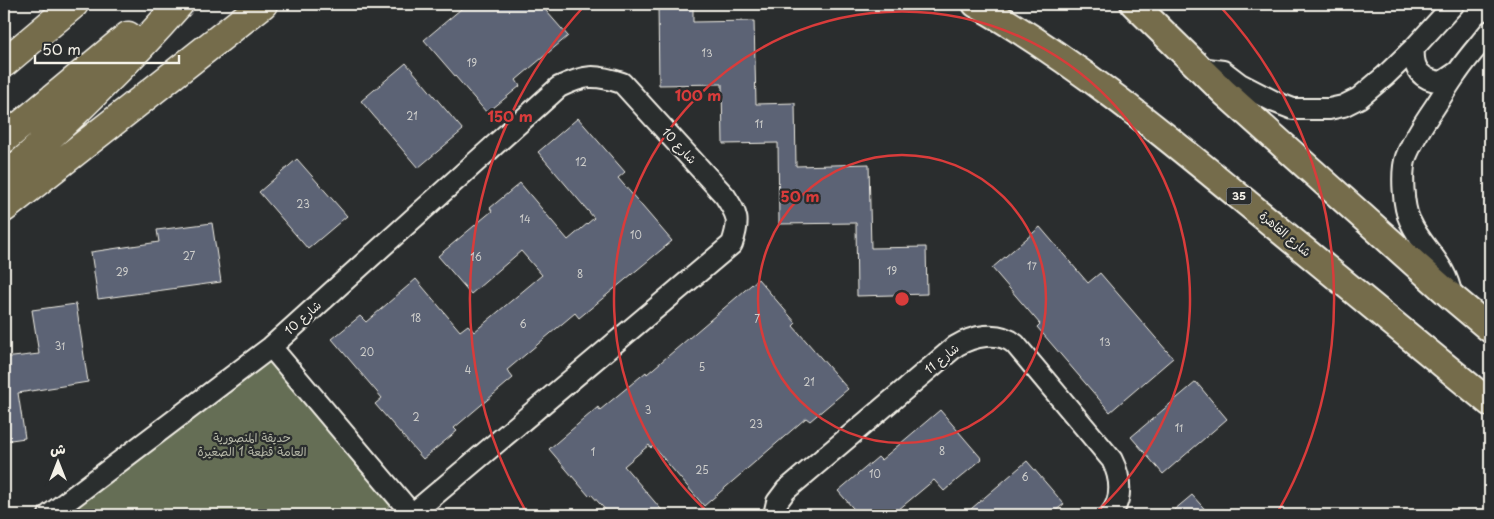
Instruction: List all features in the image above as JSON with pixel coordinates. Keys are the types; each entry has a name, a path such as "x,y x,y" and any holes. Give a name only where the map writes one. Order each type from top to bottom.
{"highway":[{"path":"4,39 58,4"},
{"path":"4,63 74,4"},
{"path":"4,139 100,61 164,4"},
{"path":"4,179 73,116 155,32 179,4"},
{"path":"4,208 263,4"}],"main road":[{"name":"شارع القاهرة","path":"976,4 1080,70 1152,125 1490,403"},
{"path":"1134,4 1232,100 1452,297 1490,328"}],"street":[{"path":"1199,68 1223,70 1240,84 1275,102 1293,108 1329,110 1359,98 1414,48 1454,4"},
{"path":"1452,297 1450,286 1442,267 1410,221 1406,209 1405,159 1421,125 1457,72 1490,31"},
{"path":"1414,48 1413,58 1416,68 1432,81 1442,82 1457,72"},
{"name":"شارع 10","path":"49,515 271,347 559,87 578,78 602,77 622,83 725,196 734,210 738,226 732,244 412,515 271,347"},
{"name":"شارع 11","path":"774,515 777,502 786,490 956,346 971,339 994,336 1015,344 1112,460 1118,472 1119,490 1116,506 1110,515"}],"green space":[{"name":"حديقة المنصورية العامة قطعة 1 الصغيرة","path":"263,347 392,504 379,515 49,515"}],"building":[{"path":"467,4 540,4 568,36 516,80 520,86 487,113 424,40"},
{"path":"658,4 693,4 693,22 754,21 756,104 795,103 796,166 869,164 871,248 926,247 927,294 857,296 856,223 779,224 778,143 723,144 722,84 659,85"},
{"path":"406,63 463,130 418,168 361,101"},
{"path":"578,118 625,172 618,178 672,241 579,318 575,313 507,370 513,378 454,428 457,431 423,459 375,404 382,398 332,339 360,316 366,322 416,279 460,331 468,325 474,332 542,275 521,251 471,294 438,256 492,211 490,208 520,183 568,240 594,218 538,152"},
{"path":"297,159 347,216 308,249 259,192"},
{"path":"212,223 221,282 98,299 91,252 159,242 157,230"},
{"path":"1040,227 1088,283 1100,273 1173,358 1110,412 1037,327 1040,324 992,268"},
{"path":"758,279 796,323 793,326 848,389 810,421 806,418 704,506 653,446 651,448 649,445 624,466 666,515 610,515 591,494 589,496 549,449 598,407 600,410 646,372 647,374"},
{"path":"76,304 88,382 18,393 25,438 4,441 4,357 39,354 32,310"},
{"path":"1196,382 1227,419 1163,474 1131,437"},
{"path":"940,410 982,459 944,491 934,480 892,515 859,515 838,491 878,457 881,460"},
{"path":"1027,461 1064,504 1050,515 964,515"},
{"path":"1192,495 1210,515 1168,515"}]}
